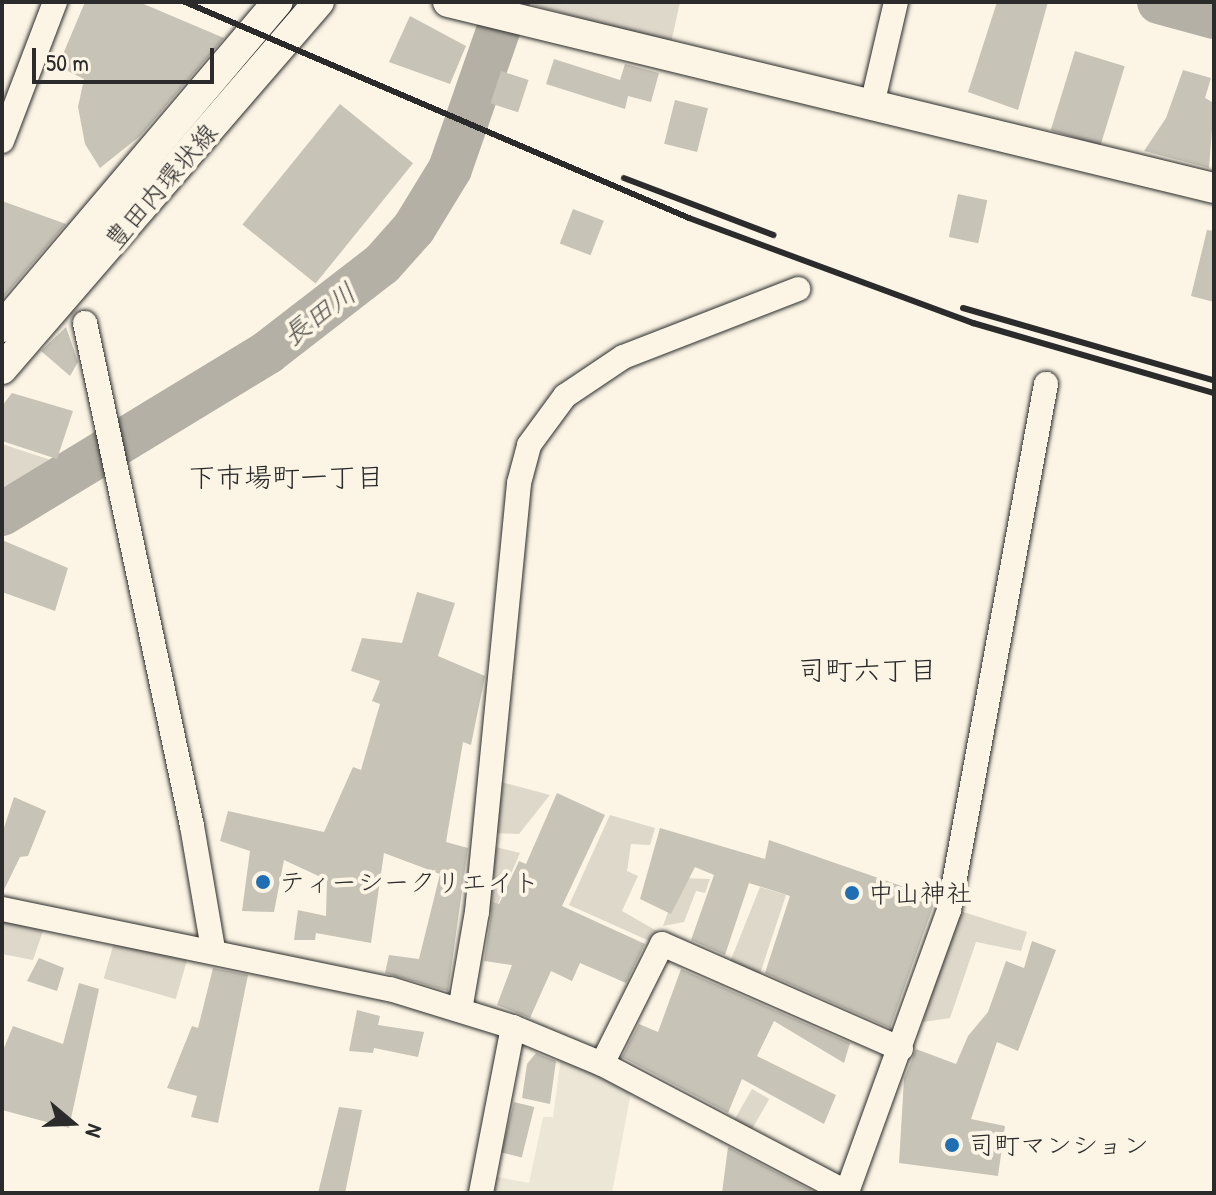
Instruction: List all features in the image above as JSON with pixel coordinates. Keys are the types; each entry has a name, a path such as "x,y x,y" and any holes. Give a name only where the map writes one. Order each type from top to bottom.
{"street":[{"path":"2,141 55,2"},
{"name":"豊田内環状線","path":"2,327 278,2"},
{"name":"豊田内環状線","path":"2,369 319,2"},
{"path":"448,2 1214,188"},
{"path":"872,105 896,2"},
{"path":"460,1010 477,912 519,483 529,445 565,396 623,357 798,289"},
{"path":"85,323 213,949"},
{"path":"2,909 213,949 460,1010 513,1027 602,1064 847,1193 949,910 1046,384"},
{"path":"602,1064 662,944 901,1049"},
{"path":"481,1193 513,1027"}],"shaded area":[{"path":"523,2 680,2 671,43"},
{"path":"2,444 60,463 2,504"},
{"path":"501,782 550,795 519,834 493,833"},
{"path":"610,815 655,828 650,845 631,844 627,871 638,876 622,911 664,935 654,943 569,905"},
{"path":"491,846 520,853 494,913 483,911"},
{"path":"680,878 710,879 705,893 696,891 684,922 663,926"},
{"path":"760,887 786,895 756,986 726,972"},
{"path":"957,910 1027,932 1021,951 976,942 950,1018 923,1022"},
{"path":"2,920 43,931 33,960 2,954"},
{"path":"115,939 187,960 176,999 104,978"},
{"path":"561,1057 632,1087 612,1193 490,1193 493,1176 529,1183 543,1117 553,1117"},
{"path":"752,1089 769,1099 750,1132 733,1122"}],"building":[{"path":"85,2 139,2 224,38 140,136 100,168 85,144 78,107 84,79 58,66"},
{"path":"997,2 1048,2 1018,110 968,92"},
{"path":"410,16 466,46 450,84 389,62"},
{"path":"1075,51 1125,66 1100,146 1051,130"},
{"path":"554,59 620,80 625,64 659,73 651,102 628,96 625,109 546,84"},
{"path":"1183,70 1211,78 1205,98 1214,103 1209,168 1144,151 1166,118"},
{"path":"501,71 529,80 518,112 490,103"},
{"path":"675,100 708,108 697,152 664,144"},
{"path":"340,104 413,163 316,284 242,224"},
{"path":"958,194 987,200 978,243 949,237"},
{"path":"2,201 66,224 2,299"},
{"path":"573,209 604,221 591,255 560,244"},
{"path":"1207,230 1214,231 1214,302 1191,296"},
{"path":"66,327 78,362 70,376 41,351"},
{"path":"12,393 73,411 57,459 2,441 2,406"},
{"path":"2,540 68,568 55,611 2,592"},
{"path":"417,592 455,603 438,656 485,676 471,745 463,742 446,842 468,848 448,991 385,973 389,955 419,959 440,874 384,853 371,943 316,933 315,940 294,940 298,910 326,916 327,880 284,860 274,912 242,911 250,851 220,841 228,811 324,832 353,767 361,770 380,704 372,701 380,681 351,671 362,638 402,643"},
{"path":"557,793 605,815 562,906 645,944 626,983 580,963 572,981 551,971 530,1018 497,1005 512,965 484,961 493,902 499,904 519,861 526,864"},
{"path":"14,797 46,811 28,856 20,857 2,894 2,834"},
{"path":"660,828 765,859 769,840 936,898 890,1028 765,973 790,896 749,883 725,955 691,940 714,875 695,867 671,914 640,899"},
{"path":"1032,941 1056,950 1018,1051 997,1042 971,1119 1005,1126 998,1176 899,1163 904,1079 916,1049 956,1064 968,1036 988,1012 1006,961 1024,968"},
{"path":"39,958 64,968 57,991 27,981"},
{"path":"213,968 248,975 218,1123 191,1117 197,1096 167,1088 192,1026 198,1028"},
{"path":"681,969 850,1043 844,1063 774,1021 757,1056 836,1095 824,1124 742,1079 728,1113 622,1057 639,1024 658,1032"},
{"path":"79,983 99,989 69,1128 2,1110 2,1053 13,1026 63,1044"},
{"path":"357,1010 380,1016 378,1025 424,1032 418,1057 374,1048 373,1053 349,1051"},
{"path":"536,1053 556,1061 550,1104 522,1098 527,1064"},
{"path":"514,1102 534,1107 522,1158 501,1152"},
{"path":"339,1107 362,1110 345,1193 318,1193"},
{"path":"728,1147 816,1193 722,1193"}],"waterway":[{"name":"長田川","path":"2,514 268,352 382,264 414,228 450,169 508,2"},
{"name":"長田川","path":"1159,2 1214,17"}],"railway":[{"path":"185,2 689,218 973,323 1214,393"},
{"path":"624,178 773,235"},
{"path":"963,308 1213,380"}],"place":[{"name":"ティーシークリエイト","path":"263,882"},
{"name":"中山神社","path":"852,893"},
{"name":"司町マンション","path":"952,1145"}],"district":[{"name":"下市場町一丁目","path":"286,477"},
{"name":"司町六丁目","path":"867,670"}]}
